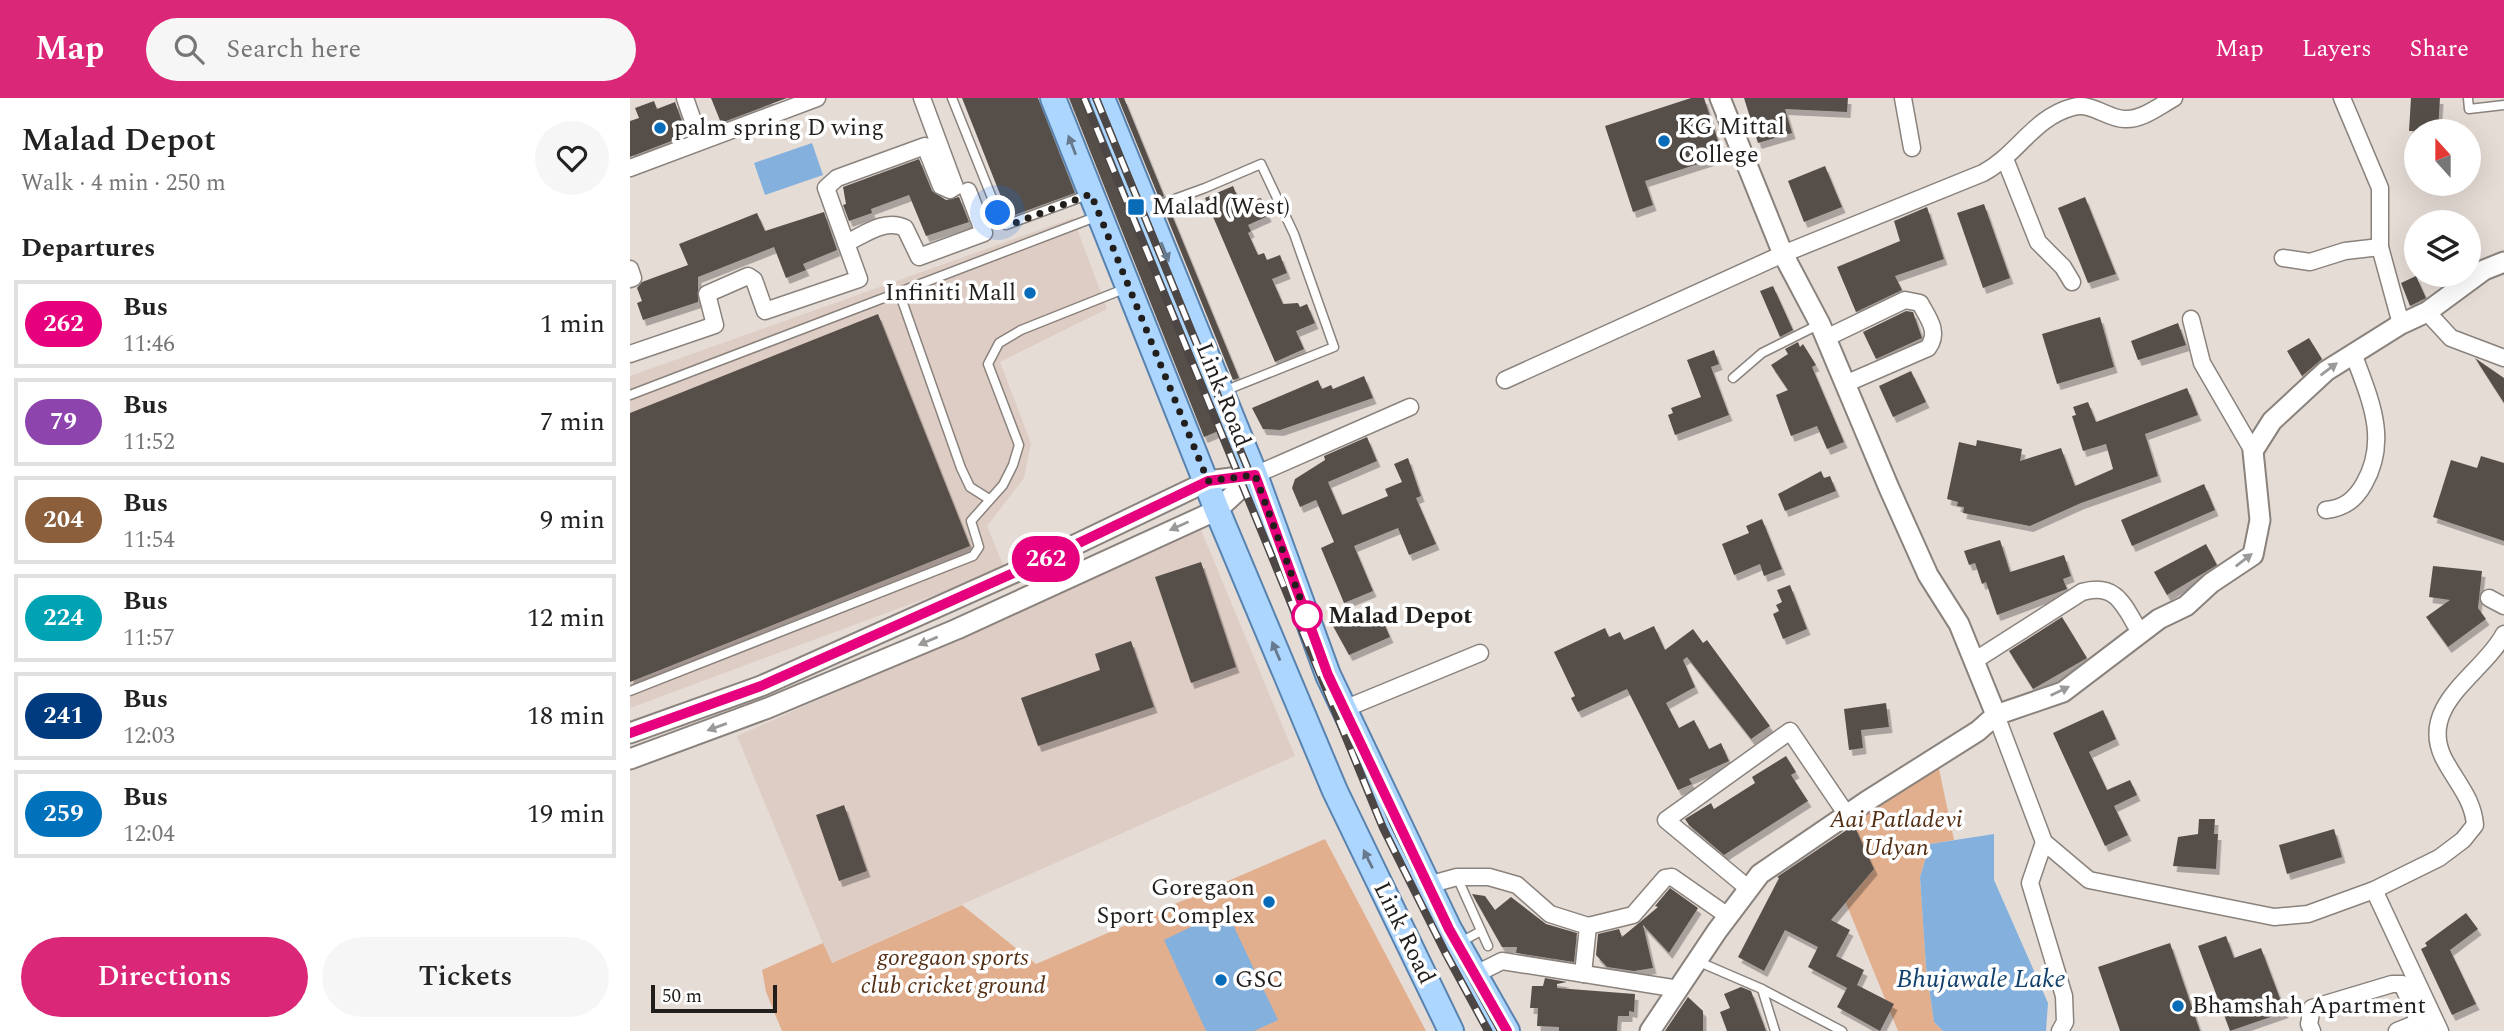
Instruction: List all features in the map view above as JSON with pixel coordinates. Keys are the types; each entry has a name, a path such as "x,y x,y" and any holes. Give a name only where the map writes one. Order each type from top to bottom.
{"main road":[{"name":"Link Road","path":"1053,98 1127,288 1208,481 1217,510 1335,791 1451,1031"},
{"name":"Link Road","path":"1102,98 1255,475 1328,675 1428,885 1474,975 1507,1031"}],"street":[{"path":"685,98 700,141"},
{"path":"630,167 817,98"},
{"path":"632,347 715,326 707,294 748,276 754,279 765,310 859,279 826,188 831,181 925,146 941,186 950,190 955,187 922,98"},
{"path":"1720,98 1783,254 1823,331 1928,575 1959,624 2044,842 2089,880 2274,917 2308,914 2374,890 2439,858 2463,840 2475,825 2473,805 2441,753 2437,733 2452,693 2504,634"},
{"path":"1903,98 1912,148"},
{"path":"1505,380 1783,254 1983,173 2006,159 2034,128 2073,107 2103,110 2123,119 2137,118 2174,98"},
{"path":"2342,98 2380,188 2380,247 2401,324"},
{"path":"2006,159 2042,249 2063,267 2072,282"},
{"path":"846,243 884,226 897,225 905,228 919,257 984,233 968,191"},
{"path":"2283,258 2310,262 2345,251 2380,247"},
{"path":"2253,451 2272,421 2326,371 2401,324 2427,312 2484,270 2504,262"},
{"path":"630,269 633,278 630,279"},
{"path":"1823,331 1905,300 1920,303 1934,329 1934,340 1928,348 1845,384"},
{"path":"2427,312 2451,338 2504,358"},
{"path":"1650,1031 1728,916 1760,874 1979,731 1996,715 2063,692 2253,555 2260,520 2253,451 2202,363 2191,319"},
{"path":"2326,509 2341,508 2358,495 2371,473 2376,450 2375,415 2353,353"},
{"path":"630,733 761,686 1208,481 1255,475 1410,407"},
{"path":"630,759 768,708 957,629 1217,510 1255,475"},
{"path":"1974,661 2082,592 2096,588 2109,590 2117,596 2141,634"},
{"path":"946,603 957,629"},
{"path":"1344,709 1480,653"},
{"path":"761,686 768,708"},
{"path":"1749,889 1666,820 1790,731 1847,815"},
{"path":"2044,842 2030,883 2064,996 2065,1022 2060,1031"},
{"path":"1428,885 1457,877 1489,877 1517,886 1550,914 1588,926 1633,915 1665,878 1672,877 1728,916"},
{"path":"2374,890 2429,1025"},
{"path":"1583,974 1588,926"},
{"path":"1474,975 1502,961 1679,989"},
{"path":"2312,1031 2309,1024 2312,1008 2392,984 2402,984 2429,1025"},
{"path":"2397,1031 2429,1025"}],"lane":[{"path":"952,98 998,213 1006,225 1095,205"},
{"path":"2468,98 2469,109 2504,105"},
{"path":"1147,208 1205,188 1261,164 1294,234 1334,347 1221,392"},
{"path":"630,395 899,292 1095,205"},
{"path":"630,691 973,556 979,547 971,521 1003,485 1013,465 1018,445 988,364 999,343 1021,330 1127,288"},
{"path":"899,292 961,468 970,487 989,499"},
{"path":"1733,377 1762,353 1823,331"},
{"path":"1457,877 1488,946"},
{"path":"1458,944 1481,931"},
{"path":"1697,961 1762,989 1842,1031"},
{"path":"1762,989 1776,1031"}],"shaded area":[{"path":"1073,218 1107,309 1000,362 1031,443 1024,478 987,526 1005,569 630,708 630,376"},
{"path":"1201,530 1295,756 831,963 737,736"}],"green space":[{"name":"Aai Patladevi Udyan","path":"1938,764 1954,840 1930,844 1920,877 1926,967 1934,1022 1943,1031 1898,1031 1846,903 1874,869 1851,819"},
{"name":"Goregaon Sport Complex","path":"1325,839 1426,1031 782,1031 766,992 762,970 823,943 832,963 962,905 1036,964"}],"water":[{"path":"812,143 823,175 765,195 754,163"},
{"name":"Bhujawale Lake","path":"1994,834 1994,880 2048,1003 2046,1031 1943,1031 1934,1022 1926,967 1920,877 1930,844"},
{"name":"GSC","path":"1226,910 1278,1020 1254,1031 1206,1031 1164,940"}],"building":[{"path":"711,98 787,98 721,123"},
{"path":"962,98 1038,98 1075,193 1009,217"},
{"path":"1069,98 1087,98 1221,430 1204,437"},
{"path":"1118,98 1124,98 1164,196 1159,198"},
{"name":"KG Mittal College","path":"1691,98 1704,98 1723,156 1645,181 1653,205 1633,212 1605,126"},
{"path":"1744,98 1848,98 1847,112 1785,109 1792,133 1758,143"},
{"path":"2411,98 2440,98 2439,119 2410,119"},
{"name":"palm spring D wing","path":"654,101 657,109 675,102 687,135 630,157 630,121 639,118 635,108"},
{"path":"919,159 932,191 946,200 959,197 969,222 926,236 909,195 871,209 872,213 849,221 843,205 846,204 843,187"},
{"path":"1825,166 1842,207 1804,222 1788,181"},
{"path":"1233,186 1239,200 1244,198 1246,202 1261,198 1268,216 1248,225 1251,231 1248,233 1258,255 1264,253 1267,260 1280,255 1287,273 1272,279 1283,304 1298,303 1300,307 1307,304 1315,323 1296,331 1304,349 1275,362 1205,198"},
{"path":"2085,197 2116,274 2088,283 2058,208"},
{"path":"1984,204 2010,278 1983,288 1957,213"},
{"path":"1927,207 1944,259 1895,276 1902,290 1856,312 1837,267 1900,241 1894,221"},
{"path":"1169,208 1239,378 1233,380 1164,210"},
{"path":"824,212 837,250 803,264 806,270 786,278 774,247 698,277 698,302 643,320 637,303 642,301 637,288 642,282 688,265 679,244 757,213 765,231"},
{"path":"2404,282 2404,287 2421,287 2426,298 2410,306 2401,283"},
{"path":"1773,286 1793,330 1780,337 1760,291"},
{"path":"1906,311 1913,312 1922,338 1876,359 1863,332"},
{"path":"878,314 970,546 630,682 630,413"},
{"path":"2100,317 2114,367 2057,384 2042,334"},
{"path":"2178,323 2186,345 2138,360 2131,341"},
{"path":"2309,338 2322,359 2302,376 2287,351"},
{"path":"1798,342 1800,347 1803,344 1816,365 1812,367 1844,442 1827,449 1817,426 1791,436 1776,395 1788,390 1771,365 1788,354 1785,349"},
{"path":"1714,350 1719,364 1711,367 1729,415 1675,435 1668,415 1673,413 1671,408 1701,397 1687,360"},
{"path":"2475,358 2504,378 2504,403"},
{"path":"1911,371 1926,402 1893,417 1879,386"},
{"path":"1364,376 1373,398 1280,430 1263,429 1252,408 1318,380 1322,389 1331,385 1333,389"},
{"path":"2187,388 2198,415 2145,434 2158,476 2081,503 2030,526 1963,513 1964,507 1947,499 1959,442 1976,446 1977,440 2022,449 2020,461 2061,448 2075,486 2113,469 2106,444 2083,451 2072,416 2076,415 2073,407 2088,402 2096,422"},
{"path":"1367,437 1377,461 1328,482 1342,515 1388,496 1385,489 1402,482 1394,464 1408,458 1421,496 1416,498 1436,544 1409,555 1398,528 1354,546 1373,591 1344,603 1321,548 1334,542 1316,500 1300,507 1292,488 1295,479 1325,460 1324,456"},
{"path":"2481,456 2504,463 2504,541 2433,517 2451,460 2477,468"},
{"path":"1821,471 1824,478 1830,476 1836,491 1785,511 1778,494"},
{"path":"2204,484 2215,510 2132,546 2121,520"},
{"path":"1762,519 1782,569 1764,576 1760,564 1734,575 1722,544 1749,533 1746,526"},
{"path":"2000,540 2010,572 2064,555 2071,576 2063,579 2067,589 1997,615 1986,582 1982,584 1975,563 1969,565 1964,551"},
{"path":"2206,544 2217,565 2167,595 2154,572"},
{"path":"1201,562 1236,667 1191,683 1155,577"},
{"path":"2433,566 2482,571 2478,608 2486,619 2448,647 2426,617 2450,600 2429,597"},
{"path":"1790,585 1807,629 1783,639 1773,614 1779,611 1776,605 1782,602 1777,590"},
{"path":"1328,617 1383,621 1390,637 1349,655"},
{"path":"2062,617 2087,658 2033,689 2009,651"},
{"path":"1654,626 1665,650 1693,629 1703,643 1707,640 1770,726 1751,739 1687,657 1683,660 1695,687 1666,703 1679,728 1694,720 1709,749 1721,743 1729,761 1689,779 1692,784 1678,790 1627,689 1578,712 1571,698 1575,696 1554,652 1605,628 1609,637 1620,632 1624,640"},
{"path":"1131,641 1154,707 1038,746 1021,698 1100,670 1095,654"},
{"path":"1886,703 1889,727 1861,730 1863,748 1849,750 1844,709"},
{"path":"2103,710 2116,739 2089,752 2107,790 2130,780 2137,795 2114,806 2128,835 2105,846 2053,733"},
{"path":"1786,756 1796,772 1791,775 1808,801 1724,855 1685,819 1711,803 1714,809 1755,783 1752,777"},
{"path":"844,805 867,871 839,881 816,815"},
{"path":"2199,819 2215,819 2214,834 2218,834 2216,869 2173,866 2178,837 2198,834"},
{"path":"1854,825 1874,869 1831,920 1850,930 1836,956 1864,970 1857,985 1894,1004 1880,1031 1837,1007 1847,988 1808,967 1818,947 1785,930 1764,971 1738,957 1779,878 1777,877"},
{"path":"2334,829 2342,857 2287,874 2279,845"},
{"path":"1670,888 1698,908 1669,953 1643,925 1653,968 1634,971 1607,967 1596,955 1598,934 1619,929 1622,937 1658,907 1655,906"},
{"path":"1472,894 1485,896 1495,910 1511,897 1546,924 1577,933 1574,962 1516,953 1517,947 1502,947"},
{"path":"2466,913 2478,929 2450,950 2476,1004 2452,1015 2421,949 2427,946 2425,943"},
{"path":"2226,936 2234,958 2261,948 2285,1012 2230,1031 2198,946"},
{"name":"Bhamshah Apartment","path":"2170,943 2200,1031 2120,1031 2098,967"},
{"path":"1545,978 1567,982 1557,984 1557,988 1635,994 1634,1012 1629,1011 1629,1016 1618,1016 1617,1031 1559,1031 1559,1027 1537,1026 1538,1008 1530,1008 1532,986 1543,986"},
{"path":"1741,987 1751,991 1766,1031 1727,1031 1720,1012 1730,1008 1724,994"},
{"path":"1688,997 1703,1011 1703,1031 1665,1031"}],"railway":[{"path":"1084,98 1383,828 1488,1031"},
{"path":"1096,98 1393,823 1455,947 1501,1031"}],"bus line":[{"name":"262","path":"630,733 761,686 1058,553 1208,481 1255,475 1328,675 1449,929 1507,1031"}],"place":[{"name":"palm spring D wing","path":"660,128"},
{"name":"KG Mittal College","path":"1664,141"},
{"name":"Malad (West)","path":"1136,207"},
{"name":"Infiniti Mall","path":"1030,293"},
{"name":"Malad Depot","path":"1307,616"},
{"name":"Goregaon Sport Complex","path":"1269,902"},
{"name":"GSC","path":"1221,980"},
{"name":"Bhamshah Apartment","path":"2178,1006"}],"route":[{"path":"998,213 1006,225 1010,225 1091,194 1127,288 1208,481 1255,475 1310,625 1307,616"}],"park label":[{"name":"goregaon sports club cricket ground","path":"953,972"}]}
